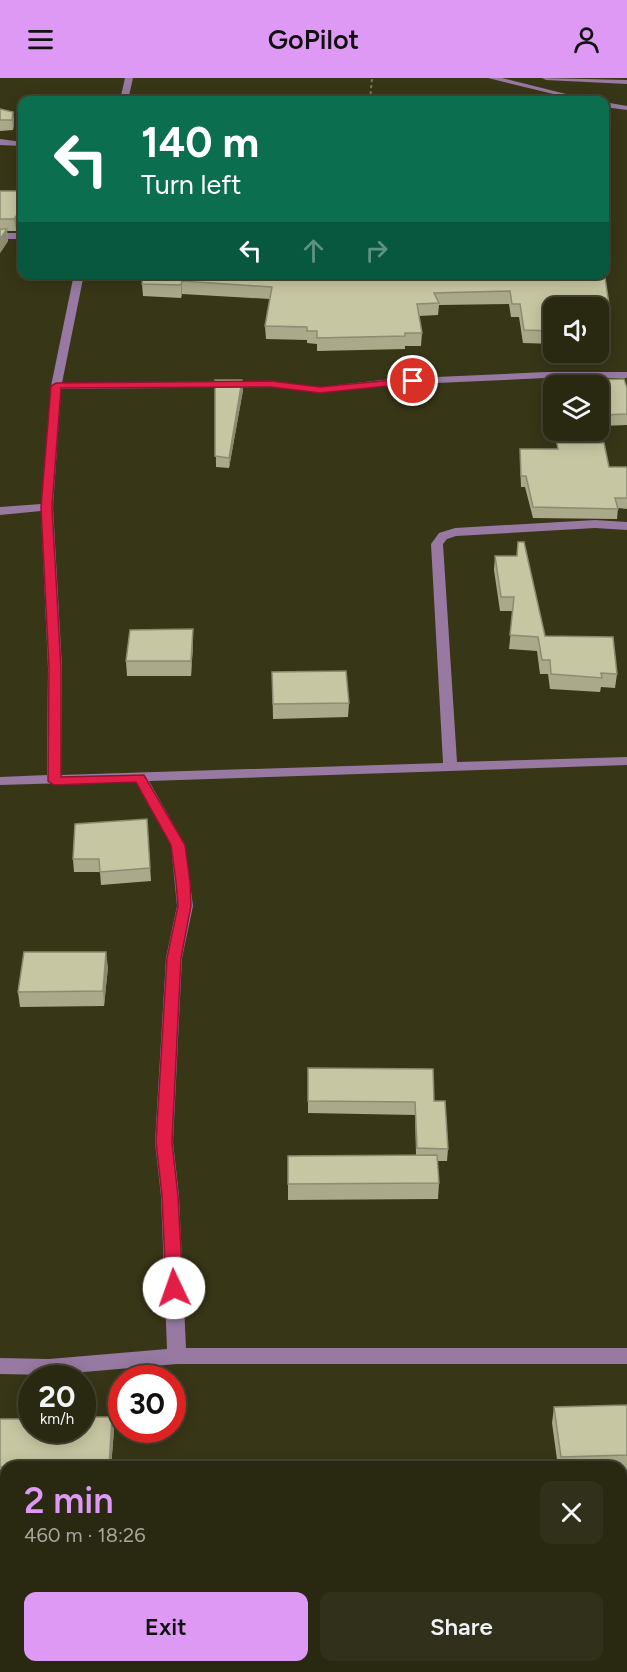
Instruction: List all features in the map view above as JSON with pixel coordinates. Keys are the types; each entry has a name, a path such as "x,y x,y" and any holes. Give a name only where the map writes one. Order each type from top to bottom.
{"street":[{"path":"125,96 129,78"},
{"path":"492,78 569,96"},
{"path":"546,78 627,82"},
{"path":"609,105 627,108"},
{"path":"0,142 18,144"},
{"path":"0,236 18,236"},
{"path":"54,781 55,668 47,507 56,386 78,279"},
{"path":"56,386 271,384 320,390 415,381 546,375 627,375"},
{"path":"0,511 47,507"},
{"path":"450,768 437,544 442,536 455,532 595,524 627,526"},
{"path":"0,781 627,761"},
{"path":"140,778 178,845 183,882 184,906 174,958 164,1142 170,1196 177,1356"},
{"path":"0,1366 49,1367 177,1356 627,1356"}],"path":[{"path":"370,96 372,78"}],"building":[{"path":"0,109 13,112 12,120 0,120"},
{"path":"0,191 18,191 18,214 14,219 0,219"},
{"path":"0,229 7,229 0,239"},
{"path":"142,279 605,279 608,297 543,297 543,331 524,330 520,304 512,304 510,291 434,293 439,303 417,304 422,333 405,333 405,336 317,338 317,331 307,331 307,327 265,326 272,287 182,281 181,285 142,284"},
{"path":"609,379 624,379 627,388 627,414 609,415"},
{"path":"215,380 242,380 229,458 215,456"},
{"path":"557,443 604,443 609,467 627,467 627,498 615,498 618,509 533,507 526,476 521,476 520,449 558,449"},
{"path":"518,542 524,542 545,636 613,637 617,674 601,673 602,678 551,674 550,660 542,660 538,637 510,635 514,597 501,597 495,556 517,556"},
{"path":"193,629 191,661 126,661 130,630"},
{"path":"346,671 349,703 273,704 272,672"},
{"path":"147,819 150,868 100,872 99,859 73,859 75,824"},
{"path":"24,952 106,952 103,991 18,992"},
{"path":"308,1068 433,1069 434,1101 445,1101 448,1149 417,1148 415,1102 308,1101"},
{"path":"437,1155 439,1183 288,1184 288,1156"},
{"path":"627,1405 627,1455 561,1457 554,1407"},
{"path":"96,1417 108,1417 109,1461 0,1461 0,1419 18,1419 18,1443 96,1443"}],"route":[{"path":"174,1288 170,1196 164,1142 174,958 184,906 183,882 178,845 160,818 140,778 54,781 55,668 47,507 56,386 177,382 271,384 320,390 413,381"}]}
